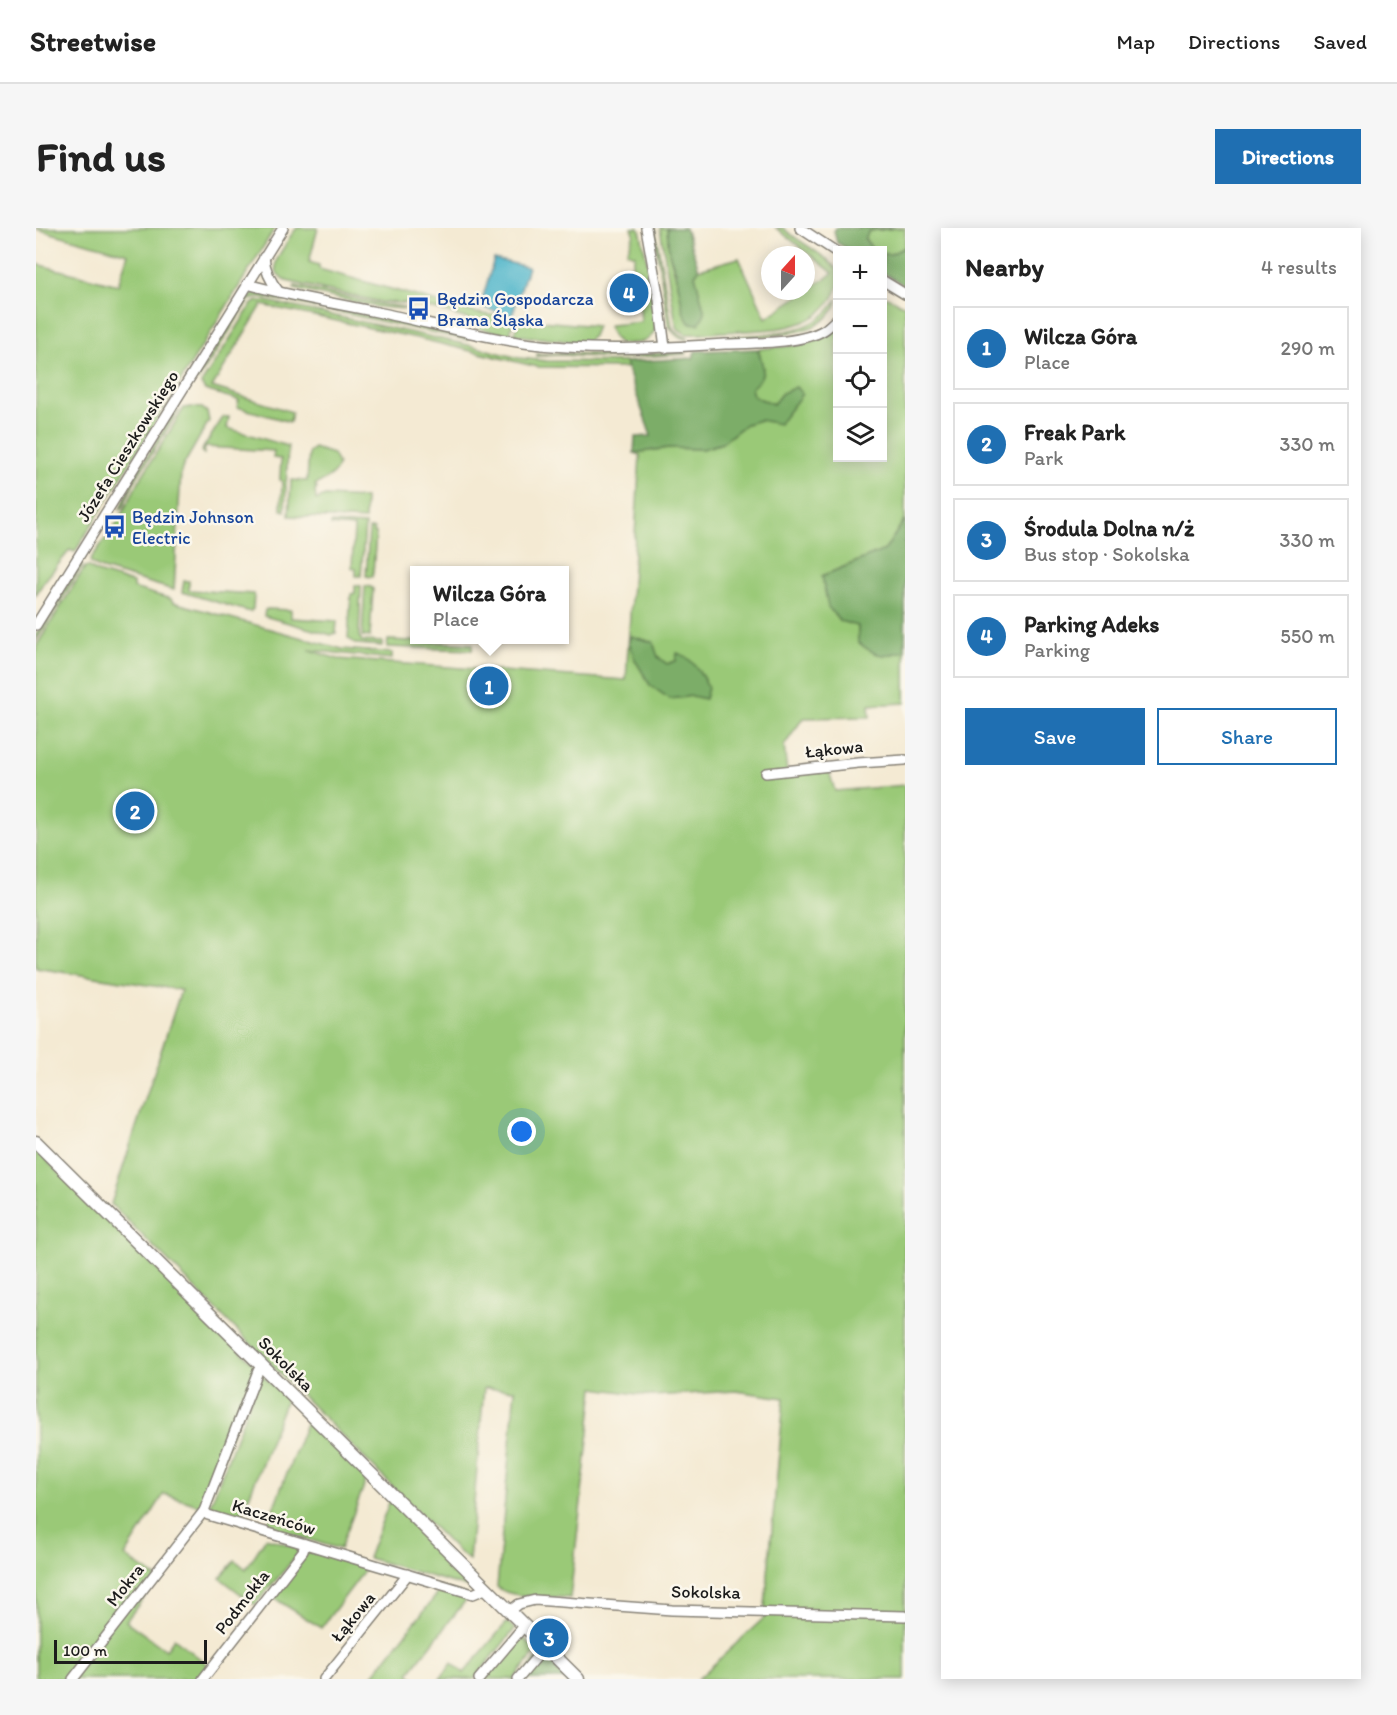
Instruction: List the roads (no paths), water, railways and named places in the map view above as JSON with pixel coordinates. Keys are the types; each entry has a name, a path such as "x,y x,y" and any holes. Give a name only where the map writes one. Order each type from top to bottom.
{"street":[{"name":"Józefa Cieszkowskiego","path":"36,625 283,228"},
{"path":"646,228 665,348"},
{"path":"800,228 833,250"},
{"path":"264,257 266,272 271,283 279,292"},
{"path":"887,283 905,294"},
{"path":"248,284 524,343 600,348 665,348 792,339 825,330 833,322"},
{"name":"Łąkowa","path":"766,773 905,760"},
{"name":"Sokolska","path":"36,1142 578,1679"},
{"name":"Kaczeńców","path":"263,1366 258,1371 204,1511 208,1515 472,1594 485,1589"},
{"name":"Mokra","path":"73,1679 204,1511"},
{"name":"Podmokła","path":"203,1679 303,1551 305,1544"},
{"name":"Łąkowa","path":"324,1679 407,1574"},
{"name":"Sokolska","path":"509,1612 519,1604 535,1600 672,1610 905,1616"},
{"path":"479,1679 524,1626"},
{"path":"518,1679 545,1647"}],"water":[{"path":"494,259 528,267 512,316 480,307"}],"place":[{"name":"Parking Adeks","path":"629,293"},
{"name":"Będzin Gospodarcza Brama Śląska","path":"419,309"},
{"name":"Będzin Johnson Electric","path":"114,527"},
{"name":"Wilcza Góra","path":"489,686"},
{"name":"Freak Park","path":"135,811"},
{"name":"Środula Dolna n/ż","path":"549,1638"}]}
